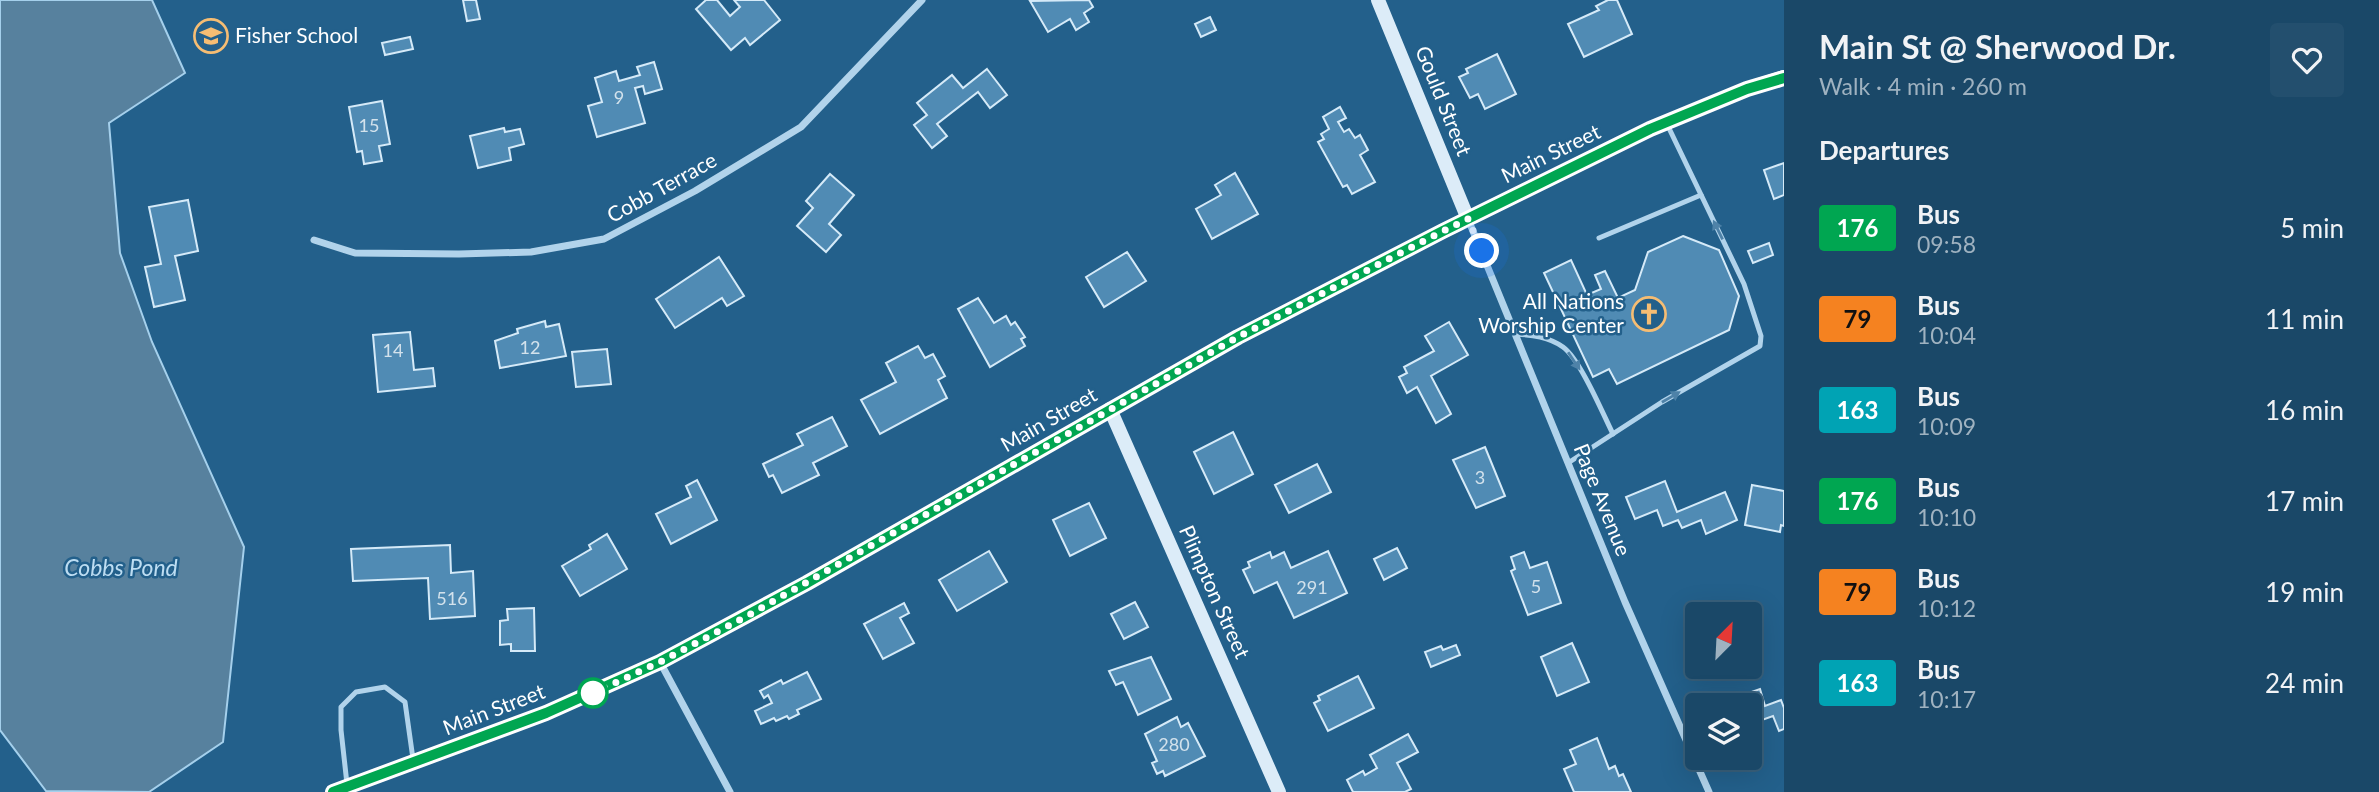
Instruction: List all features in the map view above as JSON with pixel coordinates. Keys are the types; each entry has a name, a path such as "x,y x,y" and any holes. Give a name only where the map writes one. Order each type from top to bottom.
{"main road":[{"name":"Gould Street","path":"1378,0 1468,219"},
{"name":"Main Street","path":"333,792 349,789 546,713 660,662 807,583 1238,337 1468,219 1666,122 1747,89 1784,78"},
{"name":"Plimpton Street","path":"1110,409 1279,792"}],"street":[{"name":"Cobb Terrace","path":"314,240 355,253 459,254 531,252 604,239 706,185 801,127 922,0"},
{"name":"Page Avenue","path":"1468,219 1625,601 1709,792"},
{"path":"660,662 730,792"}],"lane":[{"path":"1568,463 1662,402 1760,346 1761,336 1744,285 1666,122"},
{"path":"1599,238 1701,195"},
{"path":"1516,334 1539,335 1565,348 1577,365 1613,434"},
{"path":"349,789 341,730 341,707 356,692 385,687 405,702 414,762"}],"water":[{"name":"Cobbs Pond","path":"0,0 152,0 185,73 109,123 120,253 152,342 244,547 223,742 149,792 46,791 0,730"}],"building":[{"path":"463,0 476,0 480,19 467,21"},
{"path":"706,0 717,0 730,16 740,7 734,0 764,0 780,20 750,45 745,38 731,50 696,9"},
{"path":"1089,0 1093,7 1084,13 1089,22 1076,30 1070,19 1048,32 1030,1"},
{"path":"1608,0 1617,0 1632,34 1584,57 1568,24 1599,10 1596,6"},
{"path":"1210,17 1216,30 1201,37 1195,24"},
{"path":"410,37 413,49 385,55 382,43"},
{"path":"1497,54 1516,94 1485,109 1478,94 1470,98 1459,77 1468,73 1466,69"},
{"path":"654,62 662,89 645,94 643,86 635,88 645,123 597,137 588,106 602,102 595,78 616,71 619,81 640,75 637,67"},
{"path":"987,69 1007,95 990,108 978,92 937,124 947,136 932,148 914,125 927,115 917,103 952,75 963,88"},
{"path":"382,101 390,144 379,146 382,161 364,164 362,151 357,152 349,107"},
{"path":"1340,107 1346,118 1338,122 1344,132 1349,129 1355,138 1360,135 1368,150 1360,155 1375,182 1352,194 1347,185 1343,187 1318,142 1324,139 1321,134 1329,129 1323,117"},
{"path":"504,128 505,132 520,129 524,144 509,148 511,160 478,168 470,136"},
{"path":"1784,163 1784,195 1774,199 1764,170"},
{"path":"1235,173 1258,214 1212,239 1196,209 1221,195 1215,185"},
{"path":"830,174 854,195 829,224 841,235 826,252 797,226 813,208 806,201"},
{"path":"188,200 198,251 175,256 185,300 154,307 145,267 161,264 149,207"},
{"name":"All Nations Worship Center","path":"1683,236 1719,250 1739,296 1729,330 1617,384 1609,369 1593,377 1544,273 1571,260 1587,295 1601,289 1595,275 1605,271 1618,298 1635,290 1648,252"},
{"path":"1769,243 1773,255 1753,263 1748,251"},
{"path":"1127,252 1146,281 1104,307 1086,277"},
{"path":"719,257 744,296 727,306 722,298 675,328 656,299"},
{"path":"978,298 994,323 1006,316 1011,325 1015,322 1025,337 1021,339 1025,346 990,367 958,309"},
{"path":"545,321 546,327 559,324 566,356 500,368 495,341 518,333 517,329"},
{"path":"1449,322 1468,355 1431,376 1451,414 1436,423 1417,387 1407,393 1399,377 1407,373 1404,367 1434,351 1425,336"},
{"path":"410,332 414,370 433,368 435,386 378,392 373,335"},
{"path":"918,346 925,358 933,354 945,376 938,380 947,398 880,434 861,400 896,382 886,363"},
{"path":"607,349 611,384 576,387 572,352"},
{"path":"832,417 847,446 813,463 819,475 782,493 773,475 769,477 763,464 803,445 797,434"},
{"path":"1233,432 1253,474 1214,494 1194,452"},
{"path":"1485,447 1505,496 1476,508 1453,460"},
{"path":"1317,464 1331,492 1289,513 1275,485"},
{"path":"697,480 717,520 671,544 656,514 691,497 686,486"},
{"path":"1665,481 1677,512 1725,492 1737,520 1706,534 1701,520 1682,528 1678,520 1663,526 1657,510 1635,519 1626,497"},
{"path":"1752,485 1784,491 1784,526 1781,525 1780,532 1745,525"},
{"path":"1089,503 1106,538 1070,556 1053,520"},
{"path":"607,534 627,569 580,596 562,566 591,549 589,545"},
{"path":"450,545 451,573 473,571 475,616 430,619 428,578 353,581 351,549"},
{"path":"1397,548 1407,568 1384,580 1374,559"},
{"path":"989,551 1007,582 957,611 939,580"},
{"path":"1328,551 1347,593 1294,618 1277,582 1254,593 1243,570 1250,567 1248,562 1270,552 1272,558 1284,552 1291,568"},
{"path":"1524,552 1530,568 1547,562 1561,603 1528,615 1511,571 1515,569 1511,557"},
{"path":"1135,602 1148,627 1124,639 1111,614"},
{"path":"904,603 909,613 900,618 914,643 883,659 864,624"},
{"path":"534,608 535,651 511,651 511,644 500,645 500,621 508,620 507,609"},
{"path":"1572,643 1589,682 1557,696 1541,657"},
{"path":"1456,645 1460,655 1431,667 1425,652 1441,646 1443,650"},
{"path":"1151,657 1171,699 1138,715 1123,682 1116,685 1109,671"},
{"path":"807,672 821,699 797,710 799,714 789,719 787,716 776,721 774,718 761,724 755,711 772,703 768,695 764,698 760,691 781,680 783,684"},
{"path":"1358,676 1374,708 1328,731 1314,703 1320,700 1318,696"},
{"path":"1762,696 1765,706 1781,700 1784,708 1784,729 1779,731 1773,716 1762,720"},
{"path":"1177,717 1181,727 1188,723 1205,756 1165,776 1163,771 1157,774 1152,763 1157,761 1145,734"},
{"path":"1408,734 1418,752 1397,763 1411,789 1405,792 1353,792 1347,780 1363,771 1365,775 1377,768 1370,755"},
{"path":"1597,738 1609,769 1615,766 1619,776 1623,774 1631,792 1574,792 1564,769 1576,764 1570,750"}],"bus line":[{"name":"176","path":"333,792 546,713 660,662 807,583 1238,337 1443,231 1650,129 1747,89 1784,78"}],"place":[{"name":"Fisher School","path":"211,36"},
{"name":"All Nations Worship Center","path":"1649,314"}],"route":[{"path":"593,693 660,662 749,615 1238,337 1443,231 1468,219 1482,251"}]}
